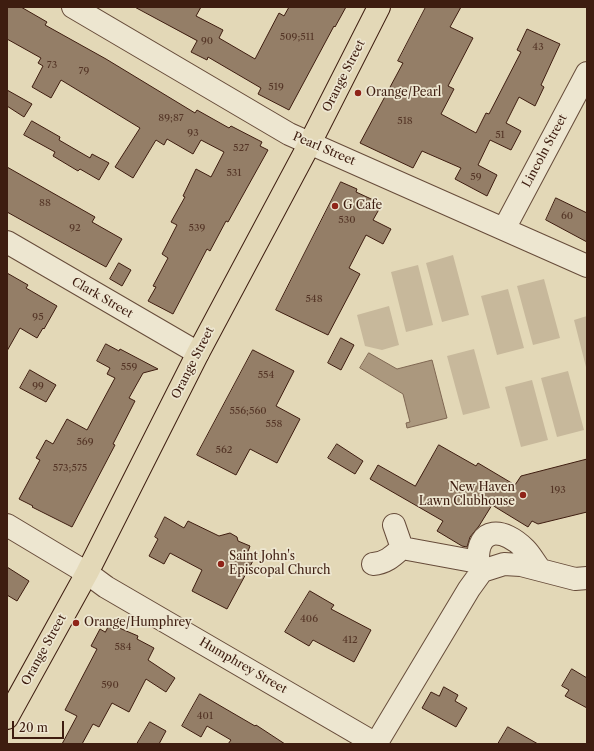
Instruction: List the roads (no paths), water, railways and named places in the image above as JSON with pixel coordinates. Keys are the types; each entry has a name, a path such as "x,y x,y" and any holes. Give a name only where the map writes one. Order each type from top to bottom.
{"main road":[{"name":"Orange Street","path":"7,718 87,573 198,354 310,143 379,7"}],"street":[{"name":"Pearl Street","path":"73,7 289,134 587,266"},
{"name":"Lincoln Street","path":"504,229 587,73"},
{"name":"Clark Street","path":"7,242 198,354"},
{"name":"Humphrey Street","path":"7,525 87,573 106,587 376,744"},
{"path":"394,525 402,548"},
{"path":"376,744 469,589 480,567 478,553 481,541 486,536 494,532 507,535 525,549 540,569"},
{"path":"373,564 382,564 389,560 402,548"},
{"path":"402,548 480,567 504,564 540,569 575,579 587,578"}],"place":[{"name":"Orange/Pearl","path":"358,93"},
{"name":"G Cafe","path":"335,206"},
{"name":"New Haven Lawn Clubhouse","path":"523,495"},
{"name":"Saint John's Episcopal Church","path":"221,564"},
{"name":"Orange/Humphrey","path":"76,623"}]}
